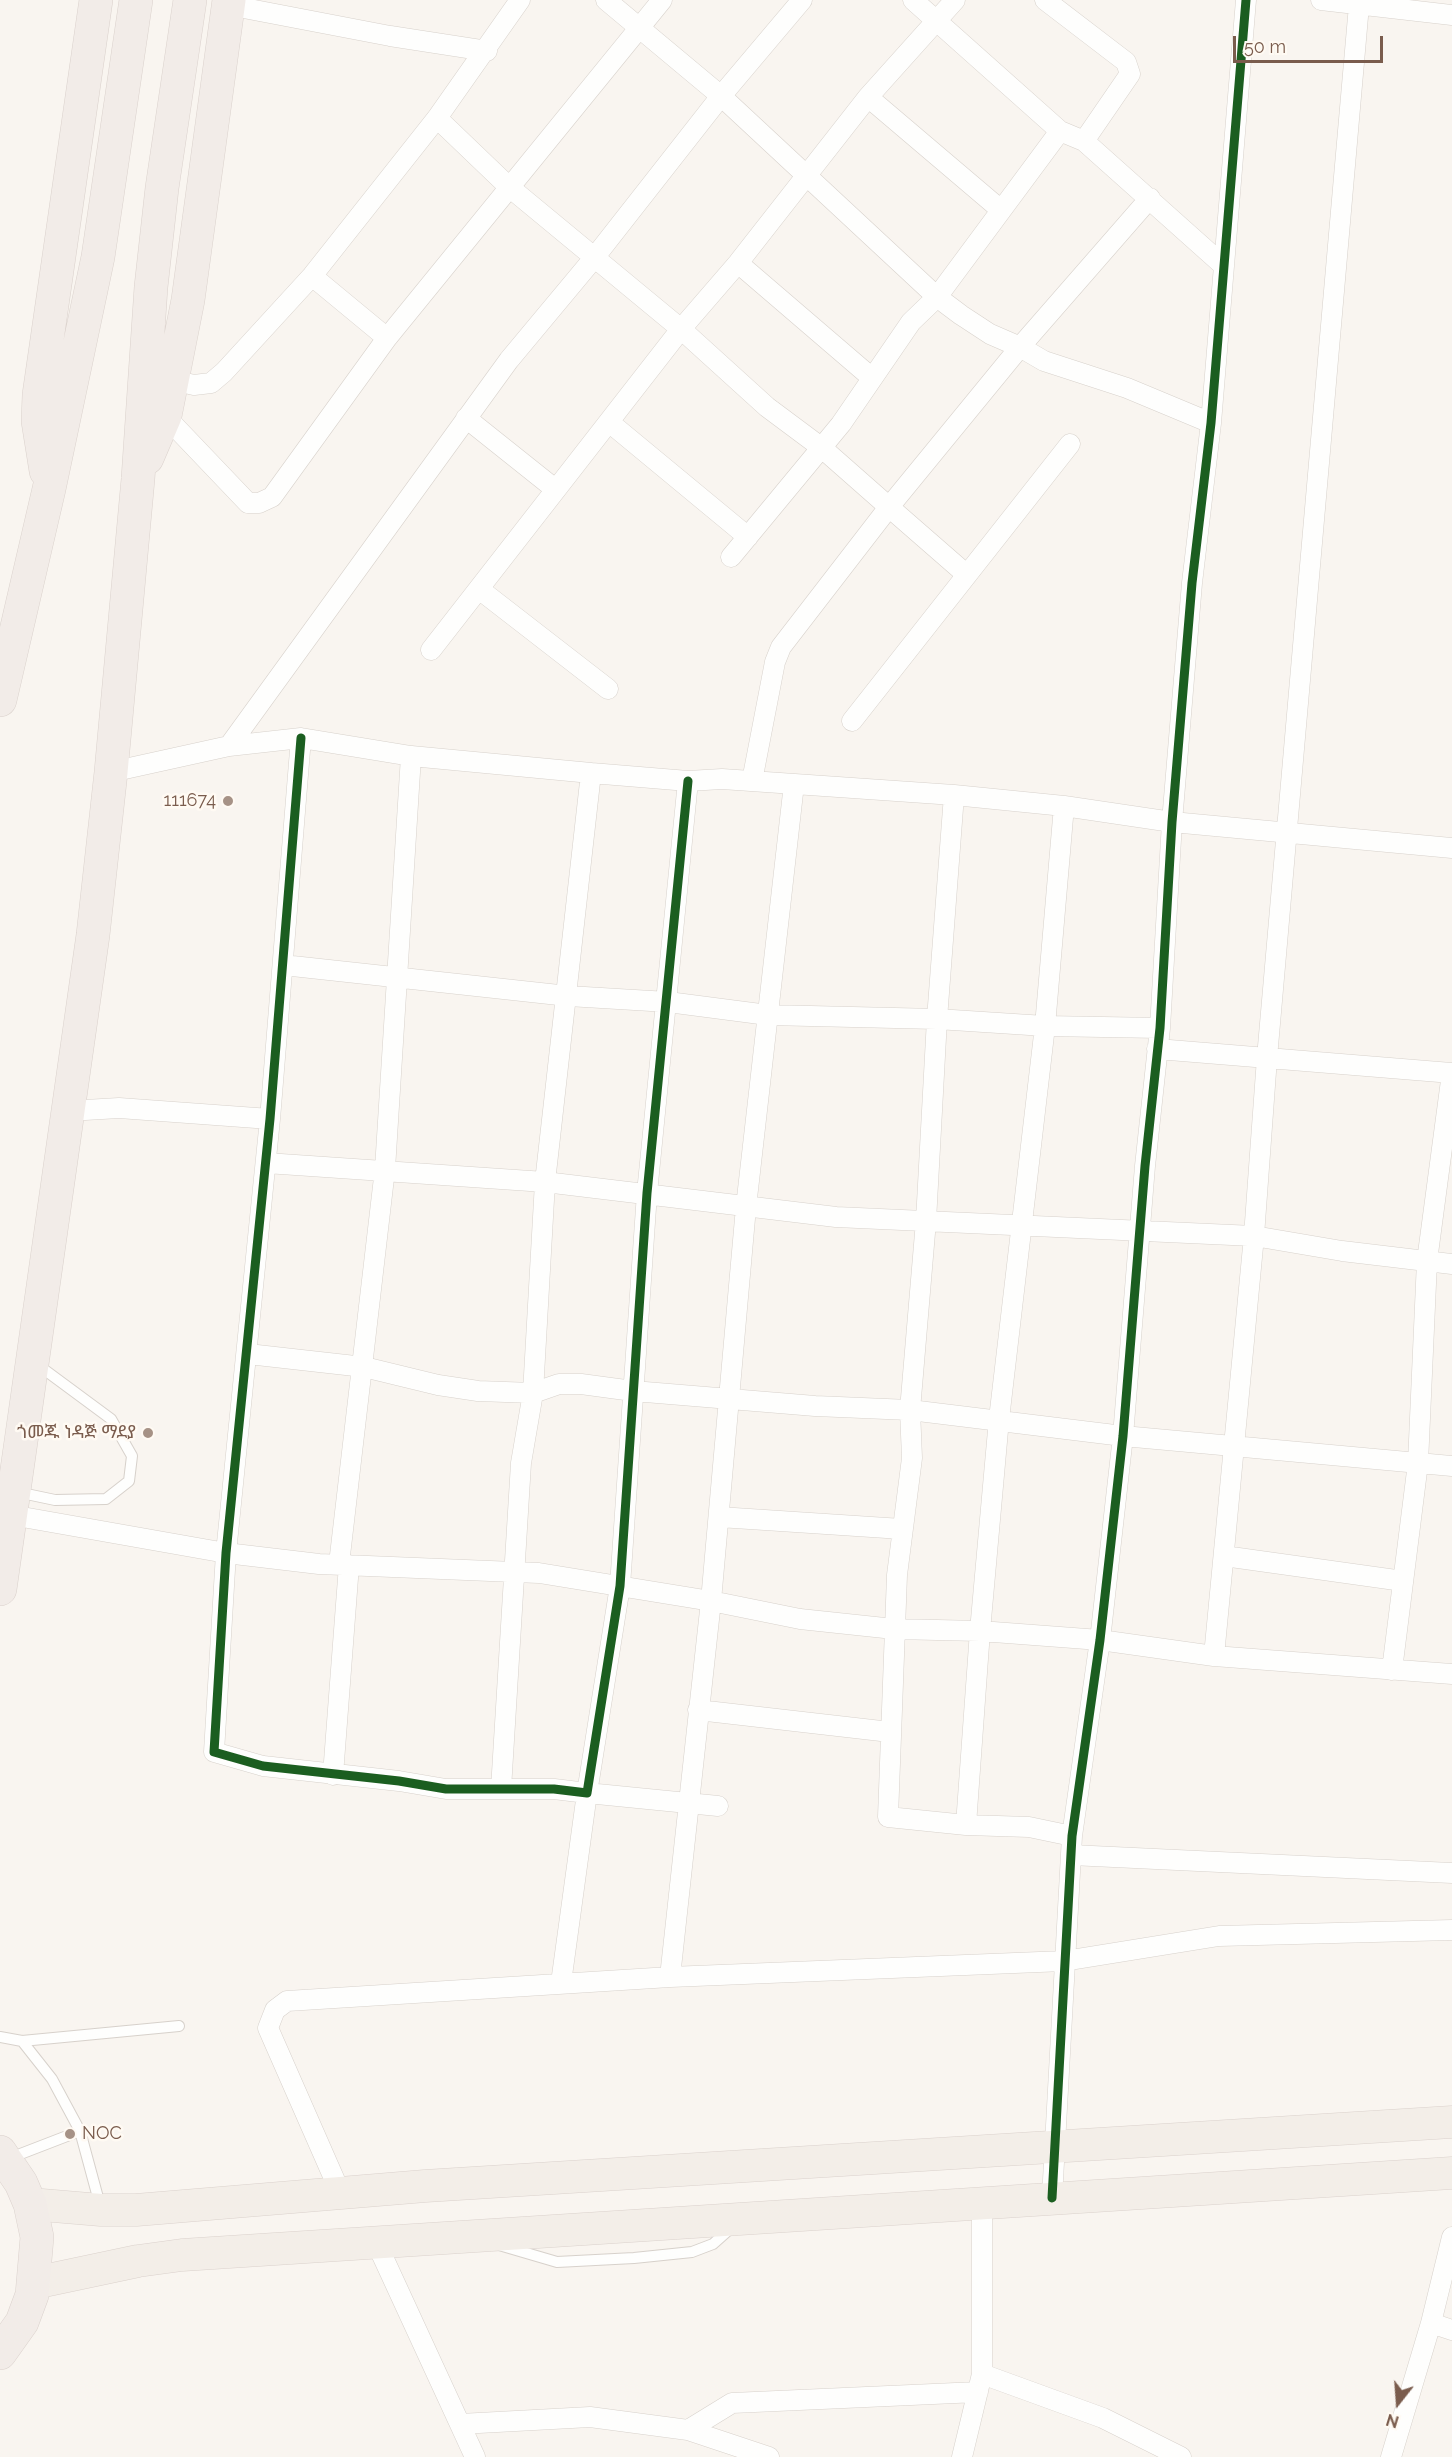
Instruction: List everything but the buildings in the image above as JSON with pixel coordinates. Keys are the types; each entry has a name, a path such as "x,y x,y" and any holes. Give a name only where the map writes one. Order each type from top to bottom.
{"highway":[{"path":"49,489 38,421 39,395 96,0"},
{"path":"0,700 49,489 98,257 136,0"},
{"path":"0,1589 93,935 111,772 138,479 151,287 162,188 190,0"},
{"path":"138,479 165,416 188,300 229,3"},
{"path":"0,2353 22,2322 34,2283 37,2237 30,2204 21,2183 3,2156"}],"main road":[{"path":"30,2204 101,2210 136,2210 340,2192 1452,2122"},
{"path":"34,2283 138,2260 182,2255 1452,2173"}],"street":[{"path":"172,380 194,385 211,383 312,276 437,118 487,51 520,0"},
{"path":"606,0 721,96 937,297 990,334 1044,361 1127,388 1211,423"},
{"path":"165,416 248,503 272,497 387,338 508,186 662,0"},
{"path":"230,746 509,360 594,258 721,96 802,0"},
{"path":"913,0 1060,131 1084,141 1224,266"},
{"path":"431,650 681,329 738,263 868,97 956,0"},
{"path":"1045,0 1126,62 1130,74 1084,141"},
{"path":"1052,2198 1072,1846 1100,1640 1124,1436 1139,1230 1160,1028 1172,822 1192,583 1211,423 1246,0"},
{"path":"1322,0 1452,15"},
{"path":"229,3 390,36 487,51"},
{"path":"1214,1656 1254,1236 1267,1058 1359,5"},
{"path":"868,97 1001,210"},
{"path":"437,118 508,186 681,329 767,407 822,448 967,575"},
{"path":"731,557 822,448 911,322 937,297 1060,131"},
{"path":"752,781 775,662 781,647 889,507 1020,347 1150,198"},
{"path":"738,263 872,378"},
{"path":"312,276 387,338"},
{"path":"466,418 555,489"},
{"path":"609,422 748,537"},
{"path":"852,721 1070,444"},
{"path":"479,589 608,689"},
{"path":"111,772 230,746 301,738 411,756 688,781 722,779 954,795 1064,806 1172,822 1452,848"},
{"path":"301,738 266,1163 226,1553 214,1752 263,1766 399,1781 446,1789 554,1789 718,1806"},
{"path":"333,1774 344,1565 385,1169 411,756"},
{"path":"501,1789 521,1463 533,1393 545,1182 568,996 591,773"},
{"path":"561,1983 587,1793 620,1587 648,1193 688,781"},
{"path":"670,1977 687,1803 711,1601 746,1207 794,784"},
{"path":"954,795 937,1019 926,1221 910,1410 912,1458 902,1529 894,1629 888,1817 966,1825 1029,1827 1072,1846 1452,1873"},
{"path":"966,1825 999,1419 1045,1026 1064,806"},
{"path":"283,965 568,996 668,1002 768,1015 937,1019 1045,1026 1160,1028"},
{"path":"1157,1049 1452,1073 1427,1261 1418,1463 1392,1670"},
{"path":"68,1111 119,1108 270,1119"},
{"path":"266,1163 385,1169 545,1182 836,1217 1254,1236 1342,1251 1452,1264"},
{"path":"248,1354 364,1367 458,1388 533,1393 559,1384 581,1384 633,1391 730,1397 815,1406 910,1410 1124,1436 1452,1466"},
{"path":"12,1503 226,1553 344,1565 539,1573 711,1601 800,1619 894,1629 980,1631 1100,1640 1214,1656 1452,1674"},
{"path":"719,1517 902,1529"},
{"path":"1224,1556 1403,1581"},
{"path":"698,1710 890,1732"},
{"path":"340,2192 268,2028 275,2010 287,2001 670,1977 1064,1961 1220,1936 1452,1929"},
{"path":"962,2457 980,2383 982,2203"},
{"path":"1391,2457 1431,2323 1452,2237"},
{"path":"376,2242 475,2457"},
{"path":"1431,2323 1452,2330"},
{"path":"687,2430 732,2403 980,2383 1103,2418 1177,2456"},
{"path":"460,2424 590,2417 687,2430 743,2452 769,2457"}],"lane":[{"path":"12,1503 106,1498 129,1481 132,1456 111,1419 33,1361"},
{"path":"0,2037 22,2041 179,2026"},
{"path":"22,2041 52,2079 80,2131 101,2210"},
{"path":"3,2156 80,2131"}],"cycle path":[{"path":"1052,2198 1072,1836 1100,1640 1123,1436 1145,1166 1160,1028 1172,822 1192,583 1211,423 1246,0"},
{"path":"301,738 270,1119 226,1553 214,1752 263,1766 399,1781 446,1789 554,1789 587,1793 620,1586 647,1193 688,781"}],"place":[{"name":"111674","path":"228,801"},
{"name":"ጎመጁ ነዳጅ ማደያ","path":"148,1433"},
{"name":"NOC","path":"70,2134"}]}
